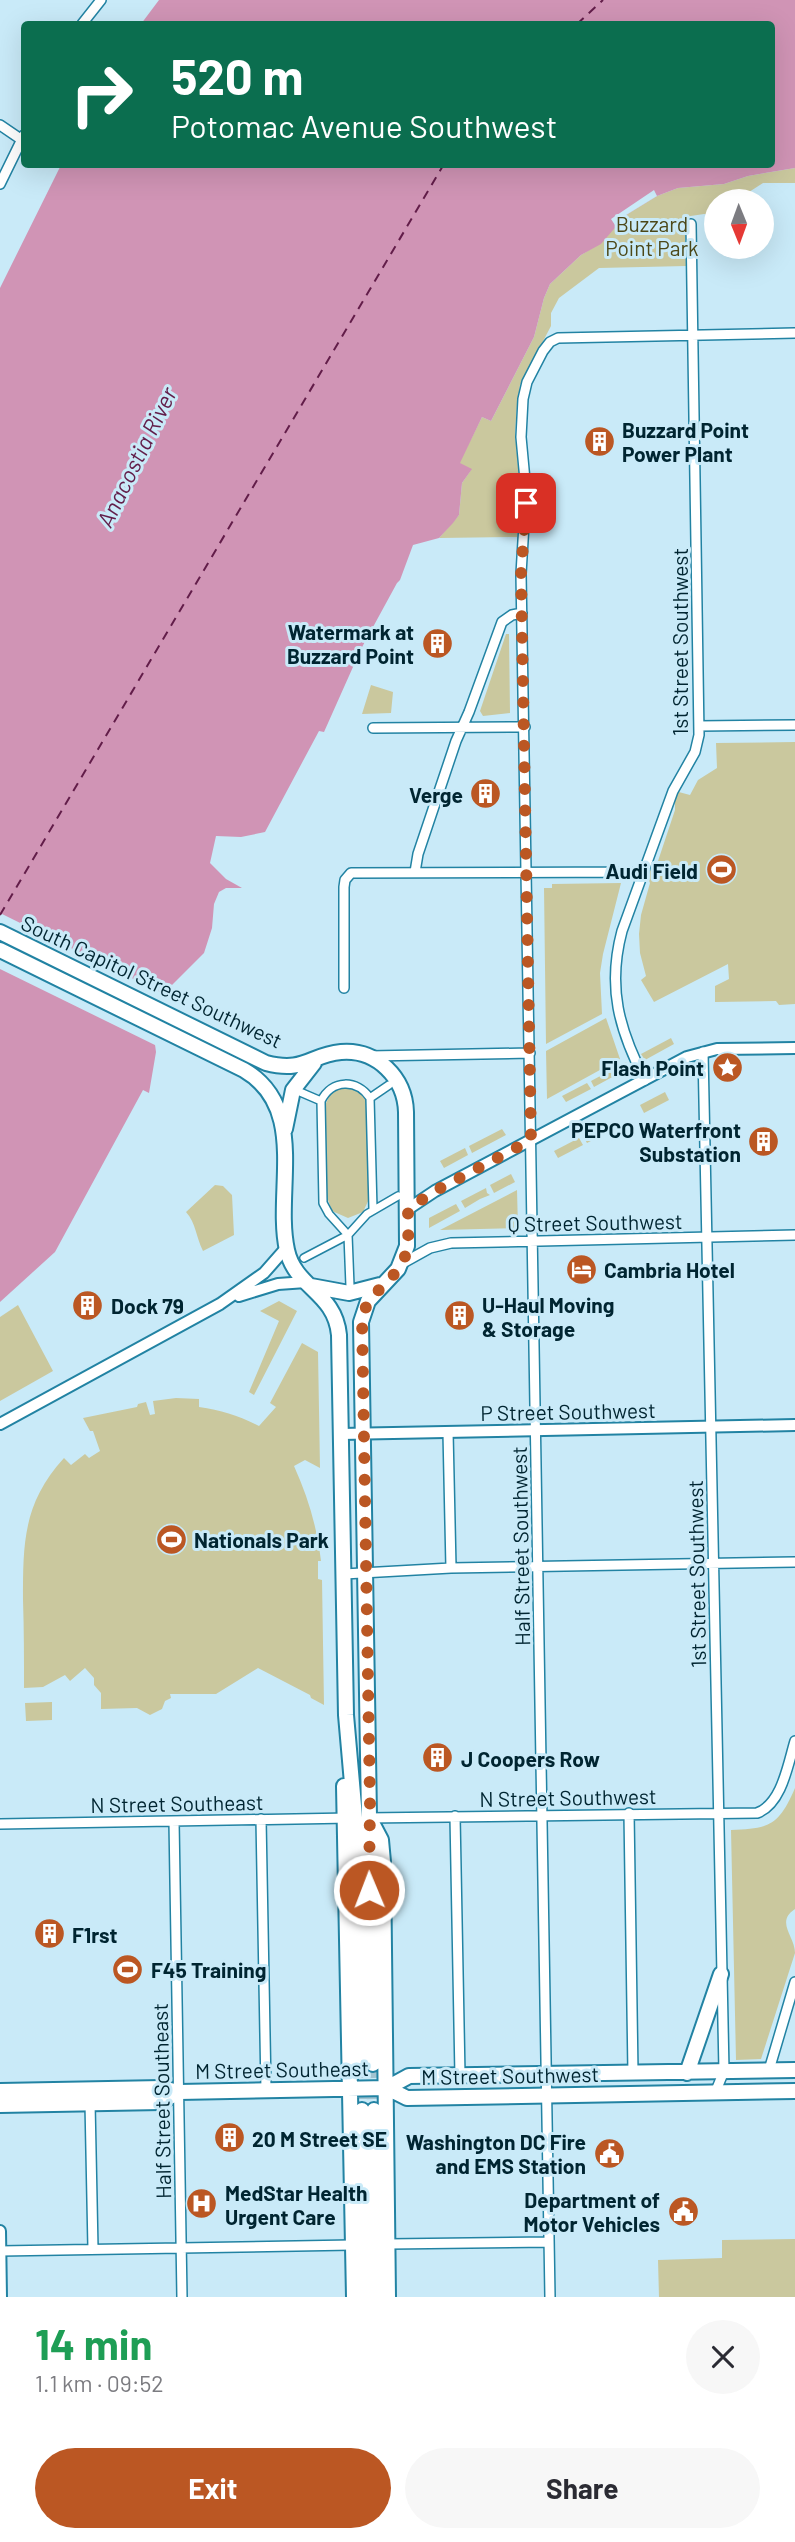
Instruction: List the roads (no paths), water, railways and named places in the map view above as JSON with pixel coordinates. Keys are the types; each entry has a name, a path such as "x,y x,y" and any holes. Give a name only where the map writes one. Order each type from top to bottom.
{"main road":[{"name":"South Capitol Street Southwest","path":"0,932 273,1065 297,1066 341,1052 368,1056"},
{"path":"0,950 250,1074 265,1087 275,1103 284,1135"},
{"path":"354,2297 349,2088 365,1574 362,1318 368,1301 401,1264 408,1246 405,1099 392,1073 368,1056"},
{"path":"317,1059 293,1090 284,1135 286,1248 292,1265 329,1305 338,1325 346,1715 344,1752 356,1818 367,2064"},
{"path":"308,1284 349,1293 368,1290 385,1283"},
{"path":"356,1818 381,1840 382,1850 388,2297"},
{"path":"687,2073 721,1974"},
{"name":"M Street Southwest","path":"387,2088 409,2076 795,2070"},
{"name":"M Street Southeast","path":"0,2091 163,2088 179,2092 387,2088"},
{"name":"M Street Southwest","path":"387,2088 407,2098 795,2091"},
{"name":"M Street Southeast","path":"0,2105 162,2102 179,2092"},
{"path":"365,2297 368,2110 377,2297"}],"street":[{"path":"84,21 101,0"},
{"path":"0,125 21,136"},
{"path":"0,184 21,141"},
{"name":"1st Street Southwest","path":"645,1080 622,1032 616,993 619,941 673,791 697,747 699,726 691,224"},
{"path":"693,335 795,333"},
{"name":"Half Street Southwest","path":"550,2297 521,566 526,491 521,437 522,403 543,351 552,341 561,337 693,335"},
{"path":"415,872 418,854 502,622 512,615 522,613"},
{"path":"699,726 795,725"},
{"path":"373,728 525,727"},
{"path":"344,988 344,887 346,877 355,873 643,872"},
{"path":"408,1209 435,1191 687,1057 703,1052 795,1048"},
{"name":"1st Street Southwest","path":"703,1052 724,2071 715,2093"},
{"path":"368,1056 530,1053"},
{"path":"349,1286 348,1235 328,1214 323,1203 321,1101 329,1090 343,1083 359,1087 370,1098 373,1209"},
{"path":"370,1098 388,1085"},
{"path":"300,1092 321,1101"},
{"path":"304,1258 348,1235 373,1209 398,1196"},
{"name":"Q Street Southwest","path":"401,1264 419,1252 446,1243 795,1235"},
{"path":"0,1424 220,1304 268,1269 286,1248"},
{"path":"220,1304 272,1285 308,1284"},
{"name":"P Street Southwest","path":"341,1434 795,1425"},
{"path":"448,1432 451,1568"},
{"path":"344,1574 451,1568 795,1562"},
{"name":"N Street Southwest","path":"356,1818 760,1812 776,1798 795,1741"},
{"path":"629,1813 633,2073"},
{"path":"455,1816 460,2076"},
{"name":"N Street Southeast","path":"0,1824 356,1818"},
{"path":"261,1819 266,2089"},
{"name":"Half Street Southeast","path":"174,1821 182,2297"},
{"path":"769,2070 795,1982"},
{"path":"90,2103 93,2249"},
{"path":"0,2231 1,2297"},
{"path":"389,2244 549,2242"},
{"path":"0,2251 352,2245"}],"water":[{"name":"Anacostia River","path":"159,0 795,0 795,168 748,176 724,184 678,188 657,196 626,215 601,244 581,255 550,284 534,337 491,421 482,417 460,463 472,469 462,483 459,515 439,538 413,545 400,580 361,649 324,732 319,731 265,832 241,837 216,836 210,863 226,879 242,888 226,888 219,892 204,953 150,1007 156,1052 149,1093 143,1090 55,1252 0,1302 0,288 60,168 775,168 775,21 143,21"}],"tunnel":[{"path":"362,2064 362,2110"},
{"path":"373,2064 374,2110"}],"place":[{"name":"Buzzard Point Power Plant","path":"599,441"},
{"name":"Watermark at Buzzard Point","path":"437,643"},
{"name":"Verge","path":"486,794"},
{"name":"Audi Field","path":"721,870"},
{"name":"Flash Point","path":"727,1067"},
{"name":"PEPCO Waterfront Substation","path":"764,1141"},
{"name":"Cambria Hotel","path":"581,1269"},
{"name":"Dock 79","path":"88,1305"},
{"name":"U-Haul Moving & Storage","path":"459,1316"},
{"name":"Nationals Park","path":"171,1539"},
{"name":"J Coopers Row","path":"438,1758"},
{"name":"F1rst","path":"49,1934"},
{"name":"F45 Training","path":"128,1969"},
{"name":"20 M Street SE","path":"229,2138"},
{"name":"Washington DC Fire and EMS Station","path":"609,2153"},
{"name":"MedStar Health Urgent Care","path":"202,2204"},
{"name":"Department of Motor Vehicles","path":"683,2211"}],"park label":[{"name":"Buzzard Point Park","path":"652,235"}]}
